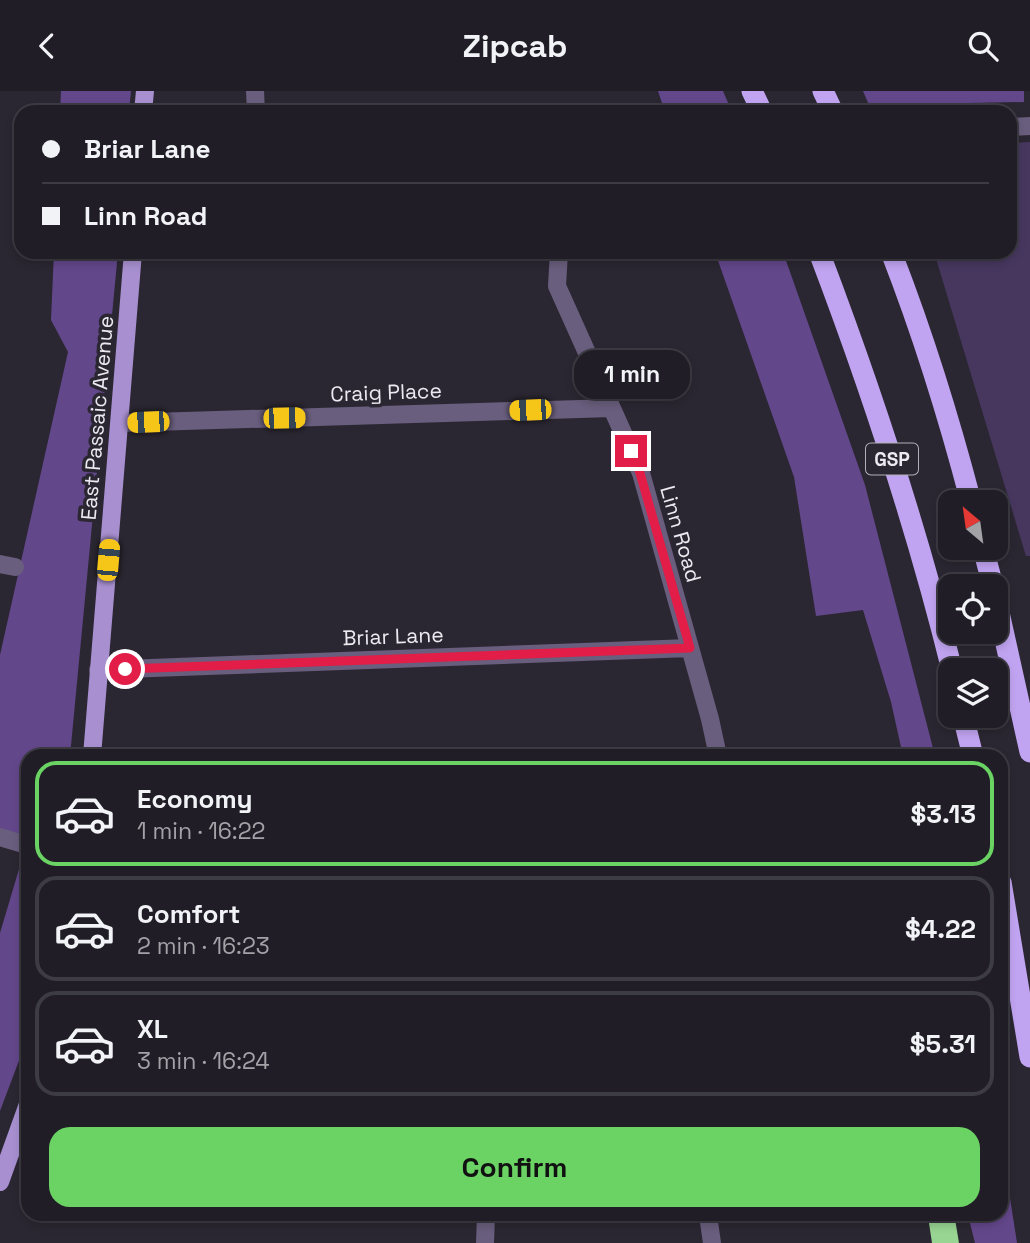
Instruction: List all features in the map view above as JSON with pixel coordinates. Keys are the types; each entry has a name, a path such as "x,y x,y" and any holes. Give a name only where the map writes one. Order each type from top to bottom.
{"highway":[{"name":"GSP","path":"821,259 886,441 931,587 949,658"},
{"path":"894,259 954,438 968,490"},
{"path":"1006,644 1030,752"},
{"path":"966,728 971,749"},
{"path":"1008,923 1030,1057"}],"main road":[{"name":"East Passaic Avenue","path":"92,749 132,259"},
{"path":"0,1182 21,1124"}],"street":[{"name":"Linn Road","path":"559,259 558,286 640,473 716,749"},
{"name":"Craig Place","path":"120,423 611,408"},
{"name":"Briar Lane","path":"98,670 690,648"},
{"path":"0,837 21,843"},
{"path":"485,1243 486,1221"},
{"path":"709,1221 712,1243"}],"shaded area":[{"path":"61,91 131,91 130,105 60,105"},
{"path":"658,91 723,91 729,105 663,105"},
{"path":"863,91 1024,91 1024,102 869,105"},
{"path":"1030,142 1030,556 1026,556 936,259 1017,259 1017,143"},
{"path":"54,259 117,259 71,749 21,749 21,846 0,833 0,655 68,352 51,320"},
{"path":"717,259 785,259 865,485 933,749 901,749 891,702 863,610 816,616 794,477"},
{"path":"21,862 21,1054 0,1111 0,933"},
{"path":"1008,1185 1017,1243 975,1243 970,1221 1008,1221"}],"building":[{"path":"955,1221 959,1243 932,1243 929,1223"}],"route":[{"path":"125,669 690,648 640,473 631,451"}]}
